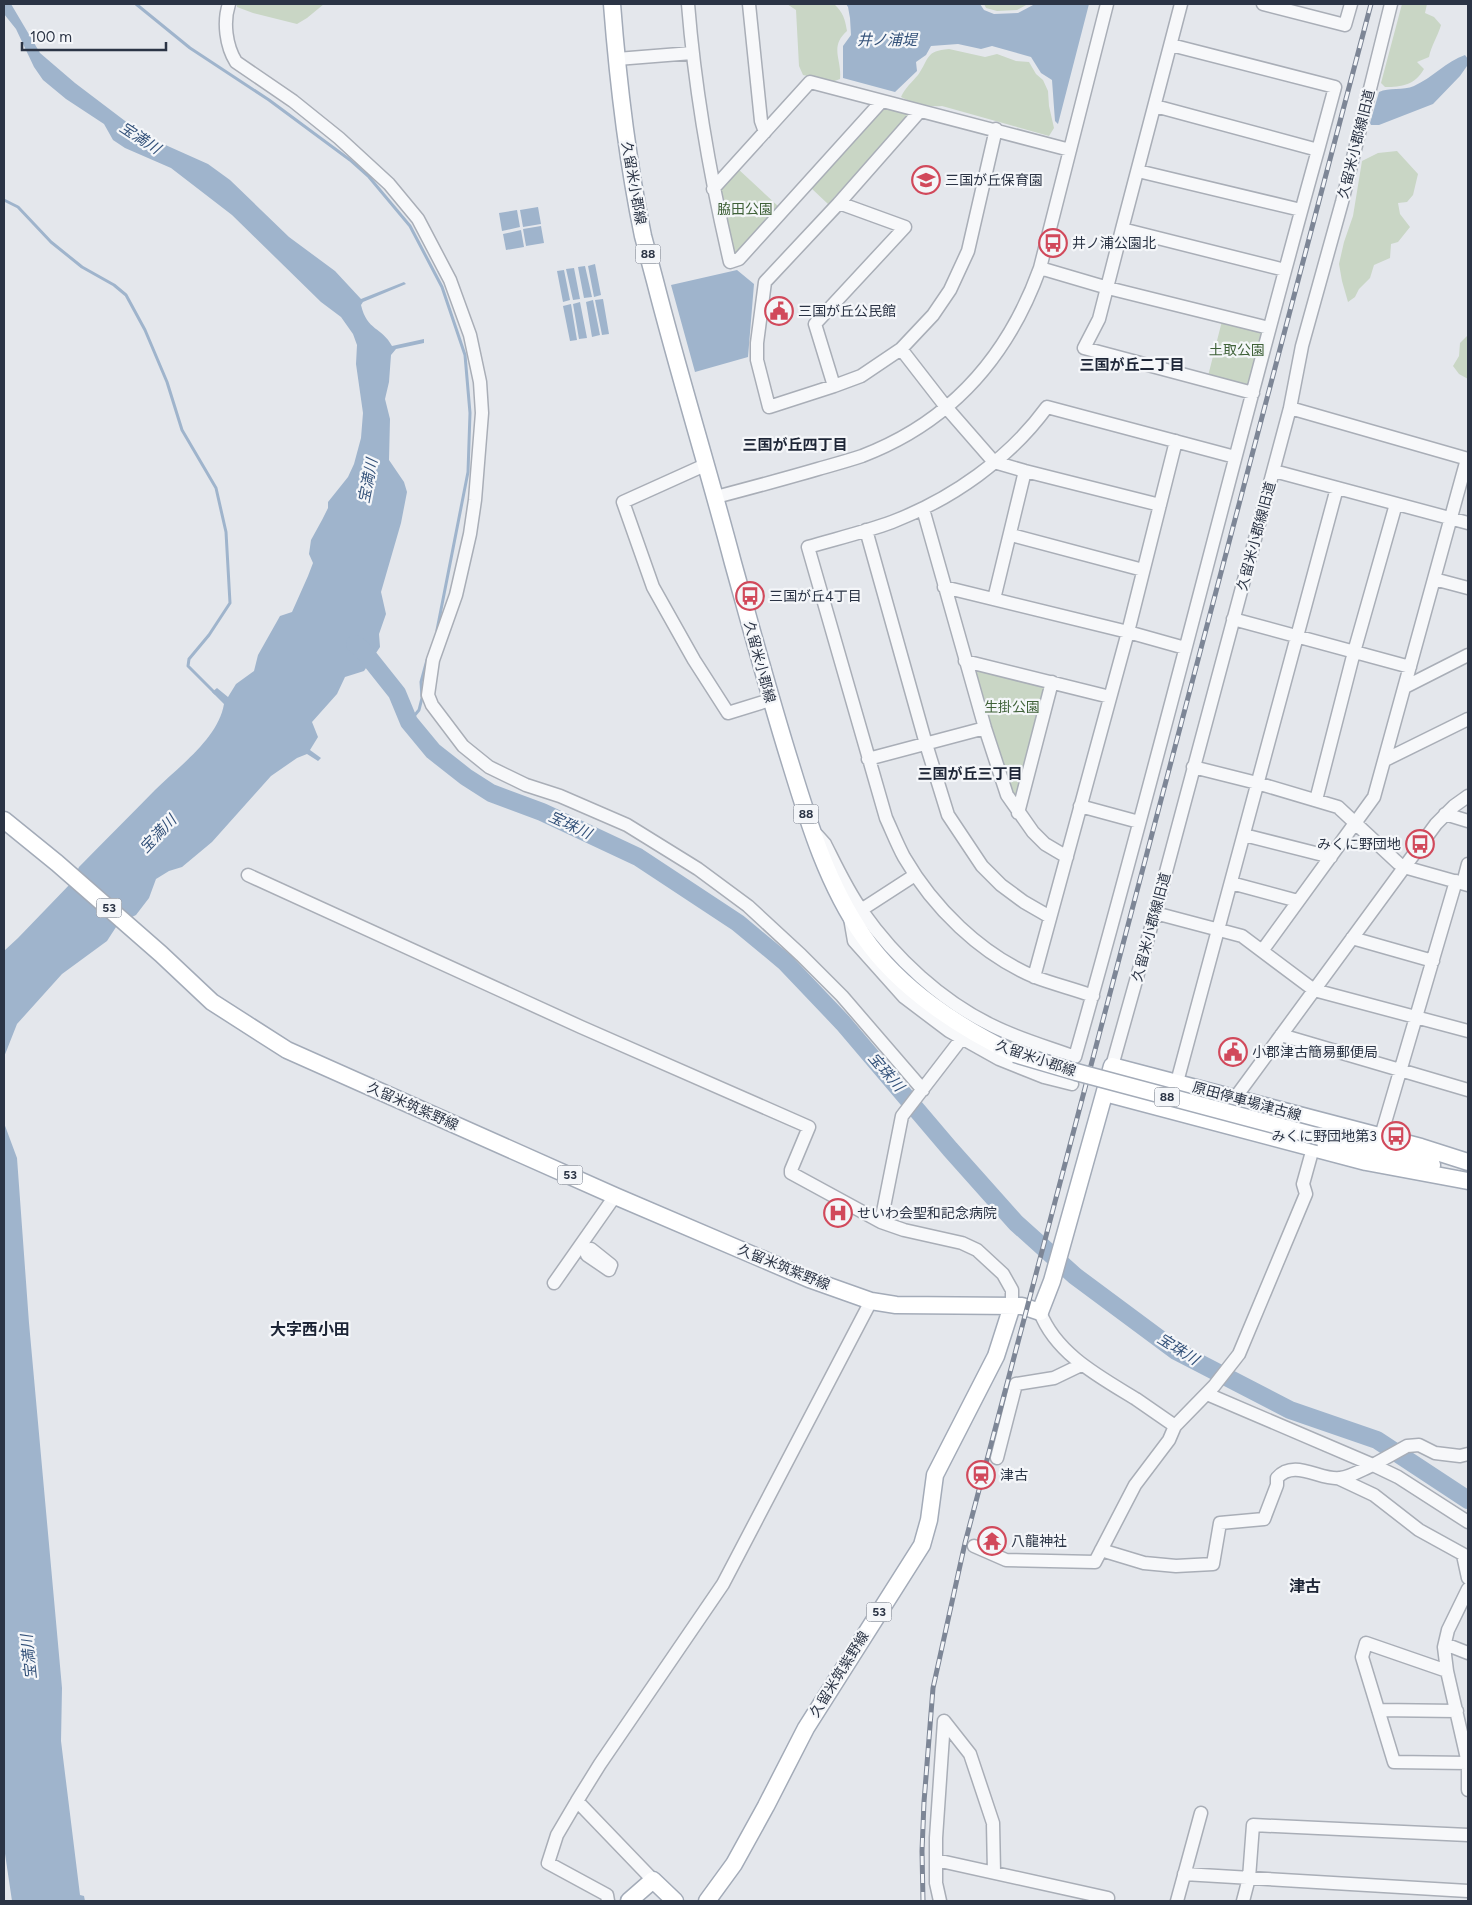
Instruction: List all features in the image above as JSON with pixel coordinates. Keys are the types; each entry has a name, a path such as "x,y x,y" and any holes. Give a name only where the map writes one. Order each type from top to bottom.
{"main road":[{"name":"久留米小郡線","path":"612,4 625,135 644,237 679,374 716,498 770,700 810,828 855,910 864,937 883,960 911,988 960,1025 989,1042 1015,1054 1317,1143 1371,1151 1468,1172"},
{"name":"久留米筑紫野線","path":"4,820 56,862 161,954 212,1002 287,1050 615,1196 809,1279 872,1301 896,1305 1012,1306 996,1356 936,1475 928,1526 922,1545 806,1728 734,1864 707,1901"},
{"name":"原田停車場津古線","path":"1112,1066 1381,1136 1468,1162"},
{"path":"1012,1306 1027,1307 1040,1312 1052,1281 1112,1066"},
{"name":"原田停車場津古線","path":"1105,1093 1230,1126 1317,1143 1375,1164 1468,1181"},
{"path":"629,1901 653,1880 675,1901"}],"street":[{"path":"229,4 226,13 228,42 230,53 236,62 293,101 389,184 418,219 450,280 470,335 480,382 482,413 479,464 470,534 456,595 433,660 428,695 432,705 463,746 489,767 627,825 698,869 748,906 842,996 921,1092"},
{"path":"688,4 700,119 713,190 730,262 739,259 881,102"},
{"path":"749,4 761,121 765,132"},
{"path":"716,498 861,456 901,438 924,425 946,407 969,387 991,362 1024,309 1040,268 1107,4"},
{"path":"1181,4 1108,288 1099,319 1084,348 1253,393"},
{"path":"1263,4 1345,25 1351,4"},
{"name":"久留米小郡線旧道","path":"1112,1066 1274,471 1290,408 1302,346 1342,202 1391,4"},
{"path":"855,910 932,986 955,1004 992,1026 1075,1057 1093,996 1269,328 1335,88 1171,45"},
{"path":"617,59 692,53"},
{"path":"713,190 810,82 881,102 996,129 1070,150"},
{"path":"1154,109 1318,151"},
{"path":"920,111 839,203 765,282 757,343 757,360 769,408 861,376 901,349 933,315 950,290 968,251 996,129"},
{"path":"1138,171 1301,210"},
{"path":"834,386 816,324 905,227 839,203"},
{"path":"1122,229 1285,270"},
{"path":"1040,268 1108,288 1269,328"},
{"path":"901,349 946,407 994,462 1160,505"},
{"path":"1093,996 1034,976 1012,966 958,926 915,875 903,855 886,818 808,547 890,523 923,509 975,478 1033,427 1047,407 1235,457"},
{"path":"1262,951 1374,797 1467,459 1290,408"},
{"path":"1034,976 1128,632 1176,441"},
{"path":"705,465 623,502 653,587 694,660 728,713 770,700"},
{"path":"994,599 1025,471"},
{"path":"1274,471 1468,524"},
{"path":"1177,1082 1337,488"},
{"path":"1316,800 1354,652 1396,504"},
{"path":"923,509 965,661 1007,795 1033,832 1045,844 1067,857"},
{"path":"866,530 926,744 948,815 982,866 1001,885 1050,918"},
{"path":"1011,535 1143,570"},
{"path":"1434,580 1468,588"},
{"path":"944,587 1128,632 1184,648"},
{"path":"1233,619 1410,667"},
{"path":"1405,687 1468,655"},
{"path":"965,661 1110,697"},
{"path":"1018,813 1052,682"},
{"path":"1385,760 1468,719"},
{"path":"868,759 985,728"},
{"path":"1193,767 1257,783 1338,807 1404,867 1462,883"},
{"path":"1230,1126 1236,1098 1281,1035 1445,814 1468,796"},
{"path":"1080,806 1139,822"},
{"path":"1445,814 1468,821"},
{"path":"1244,835 1331,856"},
{"path":"1381,1136 1433,961 1468,864"},
{"path":"248,875 809,1127 791,1170 792,1173 881,1222 904,1230 962,1243 977,1250 1003,1274 1012,1290 1012,1306"},
{"path":"855,910 915,875"},
{"path":"1232,883 1298,901"},
{"path":"855,910 854,941 904,997 962,1038 999,1060 1044,1078 1072,1084"},
{"path":"1155,913 1242,936 1314,990 1468,1031"},
{"path":"1352,938 1433,961"},
{"path":"1281,1035 1468,1090"},
{"path":"881,1222 902,1116 962,1038"},
{"path":"974,1546 1006,1560 1095,1562 1135,1485 1169,1440 1175,1426 1211,1390 1238,1354 1306,1194 1303,1184 1317,1143"},
{"path":"554,1283 585,1248 615,1196"},
{"path":"608,1901 607,1895 548,1863 557,1835 600,1764 723,1584 872,1301"},
{"path":"1040,1312 1044,1322 1060,1343 1082,1365 1175,1426"},
{"path":"997,1458 1016,1384 1054,1378 1082,1365"},
{"path":"1211,1390 1377,1463 1468,1522"},
{"path":"1340,1478 1377,1463 1408,1446 1419,1444 1435,1453 1460,1456 1468,1454"},
{"path":"1101,1550 1144,1563 1176,1566 1213,1564 1220,1523 1264,1519 1277,1485 1277,1478 1282,1472 1294,1469 1340,1478 1374,1496 1419,1530 1466,1556 1468,1578"},
{"path":"1468,1589 1448,1630 1445,1644 1447,1671 1468,1763 1468,1790"},
{"path":"1447,1671 1366,1644 1362,1657 1394,1762 1468,1763"},
{"path":"1445,1644 1468,1653"},
{"path":"1378,1710 1457,1711"},
{"path":"940,1901 936,1883 936,1838 944,1721 970,1754 993,1823 994,1872"},
{"path":"577,1801 653,1880"},
{"path":"1177,1901 1201,1813"},
{"path":"1243,1901 1249,1878 1252,1825 1468,1835"},
{"path":"936,1860 1108,1898 1108,1901"},
{"path":"1184,1874 1465,1894"}],"green space":[{"path":"237,4 324,4 297,24 253,13 237,7"},
{"path":"787,4 834,4 840,10 847,31 837,48 840,79 832,82 803,75 799,66 796,10"},
{"path":"984,4 1028,4 1017,10 997,11 986,8"},
{"path":"1402,4 1427,4 1425,13 1434,17 1441,25 1429,57 1417,62 1424,69 1416,79 1408,84 1385,87 1381,83"},
{"path":"949,49 985,57 997,54 1016,61 1029,62 1036,74 1043,80 1048,91 1054,128 1049,136 942,106 921,105 901,97 918,75 929,56 941,50"},
{"path":"882,108 907,113 908,117 828,204 810,187"},
{"path":"1397,151 1418,174 1413,195 1407,202 1398,203 1400,214 1410,227 1398,242 1391,244 1390,258 1374,265 1370,278 1359,289 1355,297 1348,302 1339,264 1353,216 1362,161 1378,153"},
{"name":"脇田公園","path":"737,168 779,207 737,253 731,252 719,187"},
{"name":"土取公園","path":"1222,321 1261,330 1264,335 1251,384 1246,386 1208,376"},
{"path":"1468,335 1468,379 1459,374 1453,366 1459,356 1460,343"},
{"name":"生掛公園","path":"977,667 1043,685 1046,689 1018,798 1012,798 973,671"}],"water":[{"name":"宝満川","path":"4,4 11,4 40,53 75,83 133,127 161,143 208,164 230,180 289,237 335,271 361,299 404,282 406,284 363,302 361,305 367,320 384,335 392,346 424,339 424,343 396,349 391,355 389,382 385,399 390,419 389,460 404,482 407,492 401,523 381,592 386,614 379,634 380,647 364,671 345,677 337,694 312,722 318,737 310,750 321,758 318,761 307,754 297,758 271,776 212,842 182,867 169,871 156,879 149,898 136,915 118,924 107,941 62,974 17,1024 4,1057 4,951 72,882 79,867 206,741 220,717 224,704 212,692 217,688 228,697 236,684 254,671 258,655 280,616 292,612 308,576 313,563 309,554 311,540 328,508 328,502 348,477 354,464 361,438 363,413 356,364 357,345 353,334 341,317 321,302 232,215 171,168 125,148 113,140 104,124 66,99 43,80 34,67 16,29 4,14"},
{"name":"井ノ浦堤","path":"846,4 980,4 984,10 994,14 1018,13 1035,4 1089,4 1058,124 1055,121 1052,80 1041,73 1031,57 992,46 981,49 958,44 931,46 926,55 916,62 917,71 895,92 843,78 843,46 851,35 850,18"},
{"path":"1465,55 1468,59 1467,66 1433,104 1379,125 1371,125 1379,92 1414,86 1452,61"},
{"path":"538,207 541,224 523,227 520,210"},
{"path":"517,210 520,227 502,231 499,213"},
{"path":"541,226 544,243 526,246 523,229"},
{"path":"521,230 524,247 506,250 503,234"},
{"path":"595,264 601,295 594,297 588,266"},
{"path":"585,266 592,297 584,298 578,267"},
{"path":"574,268 580,299 573,300 566,269"},
{"path":"564,270 570,300 563,302 557,271"},
{"path":"737,270 754,284 748,357 695,372 671,285"},
{"path":"603,299 609,334 602,335 595,300"},
{"path":"593,300 600,335 592,337 586,302"},
{"path":"580,302 587,338 579,339 573,304"},
{"path":"571,304 577,340 570,341 563,306"},
{"name":"宝満川","path":"4,1123 17,1158 29,1323 62,1688 61,1741 80,1895 84,1896 85,1901 12,1901 4,1847"}],"waterway":[{"path":"136,4 190,48 269,100 350,160 369,177 410,226 442,287 465,355 470,413 468,472 437,630"},
{"path":"4,200 18,207 51,242 82,267 114,285 126,295 145,330 167,382 182,430 216,488 226,532 230,603 209,635 189,659 188,666 215,693"},
{"name":"宝珠川","path":"355,644 362,649 397,693 409,722 433,751 466,777 491,793 542,812 638,857 738,923 785,962 843,1023 950,1149 1016,1223 1075,1276 1176,1351 1290,1410 1377,1440 1468,1500"},
{"path":"409,722 419,710 422,698 421,682 427,660"}],"railway":[{"path":"923,1901 922,1851 924,1802 933,1688 965,1543 1371,4"}],"place":[{"name":"三国が丘保育園","path":"926,180"},
{"name":"井ノ浦公園北","path":"1053,243"},
{"name":"三国が丘公民館","path":"779,311"},
{"name":"三国が丘4丁目","path":"750,596"},
{"name":"みくに野団地","path":"1420,844"},
{"name":"小郡津古簡易郵便局","path":"1233,1052"},
{"name":"みくに野団地第3","path":"1396,1136"},
{"name":"せいわ会聖和記念病院","path":"838,1213"},
{"name":"津古","path":"981,1475"},
{"name":"八龍神社","path":"992,1541"}],"district":[{"name":"三国が丘二丁目","path":"1132,365"},
{"name":"三国が丘四丁目","path":"795,445"},
{"name":"三国が丘三丁目","path":"970,774"},
{"name":"大字西小田","path":"310,1329"},
{"name":"津古","path":"1305,1586"}]}
